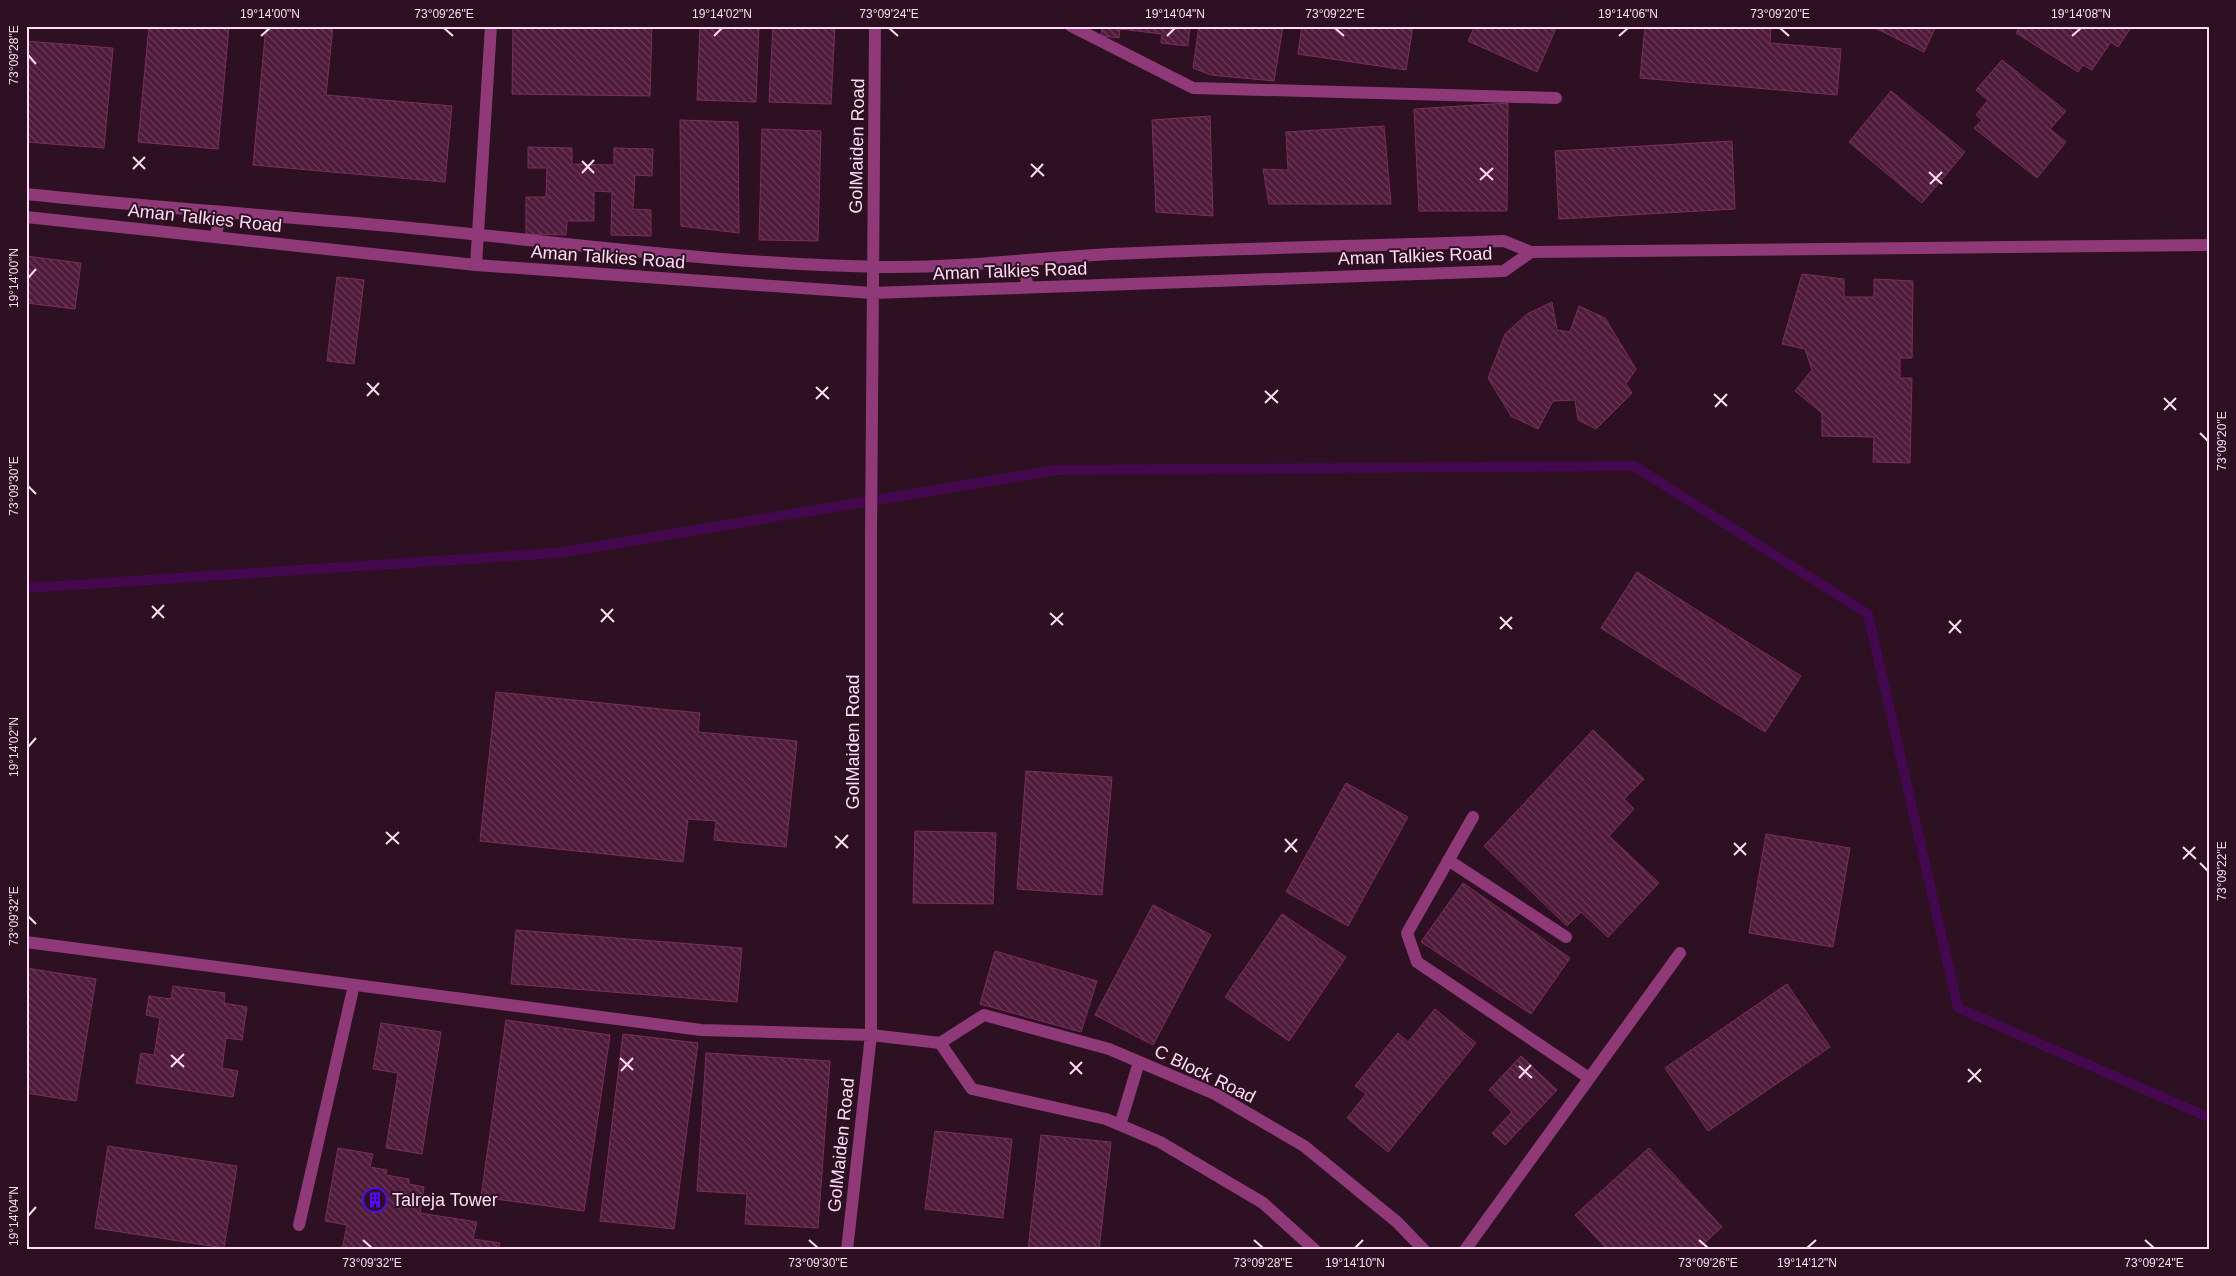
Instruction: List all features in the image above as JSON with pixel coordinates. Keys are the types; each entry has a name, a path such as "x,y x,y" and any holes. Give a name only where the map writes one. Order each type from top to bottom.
{"street":[{"path":"476,265 491,26"},
{"name":"GolMaiden Road","path":"847,1250 870,1035 872,293 875,26"},
{"path":"1071,26 1193,88 1556,98"},
{"path":"29,218 30,194"},
{"name":"Aman Talkies Road","path":"30,194 390,226 640,253 873,267 925,267 1108,254 1504,241 1532,252"},
{"path":"216,237 220,212"},
{"name":"Aman Talkies Road","path":"29,218 476,265 872,293 1504,271 1532,252"},
{"path":"1532,252 2210,245"},
{"path":"723,282 724,259"},
{"path":"1025,260 1028,288"},
{"path":"1473,817 1407,933 1417,962 1589,1078"},
{"path":"1448,860 1566,937"},
{"path":"26,942 701,1030 870,1035 940,1042 972,1089 1106,1119 1160,1142 1263,1204 1315,1250"},
{"path":"1465,1250 1680,952"},
{"path":"299,1225 354,985"},
{"name":"C Block Road","path":"940,1042 984,1015 1109,1049 1215,1094 1304,1146 1397,1222 1424,1250"},
{"path":"1120,1125 1139,1062"}],"building":[{"path":"149,26 229,26 218,149 138,142"},
{"path":"266,26 333,26 326,95 452,106 445,182 253,165"},
{"path":"513,26 652,26 650,96 512,94"},
{"path":"700,26 759,26 756,102 697,100"},
{"path":"773,26 835,26 831,104 769,102"},
{"path":"1102,26 1190,26 1188,46 1161,43 1162,34 1120,29 1119,38 1101,36"},
{"path":"1199,26 1283,26 1274,81 1211,75 1193,68"},
{"path":"1302,26 1413,26 1406,70 1298,54"},
{"path":"1475,26 1557,26 1537,72 1468,41"},
{"path":"1645,26 1771,26 1770,43 1841,49 1837,95 1640,78"},
{"path":"1875,26 1936,26 1924,52 1875,28"},
{"path":"2020,26 2132,26 2118,47 2111,42 2092,70 2083,65 2078,72 2016,33"},
{"path":"26,41 113,48 104,148 26,142"},
{"path":"2002,60 2066,111 2050,129 2066,142 2037,178 1974,128 1982,120 1976,115 1988,100 1976,90"},
{"path":"1891,91 1965,152 1922,203 1849,142"},
{"path":"1508,103 1507,211 1419,211 1414,109"},
{"path":"1210,116 1213,216 1156,212 1152,120"},
{"path":"680,120 738,122 739,233 681,226"},
{"path":"1384,126 1391,204 1269,204 1263,169 1288,170 1286,132"},
{"path":"762,129 821,131 818,241 759,240"},
{"path":"1732,141 1735,209 1559,219 1555,151"},
{"path":"528,147 572,148 572,164 614,165 614,148 653,149 652,176 635,175 633,209 651,210 651,236 611,235 612,192 594,191 594,221 567,221 566,235 526,234 526,197 546,197 547,168 528,168"},
{"path":"26,256 81,263 75,309 26,303"},
{"path":"1802,274 1844,279 1844,297 1874,297 1874,279 1913,281 1912,358 1900,358 1900,378 1912,378 1910,463 1873,462 1874,437 1822,436 1822,413 1795,391 1812,370 1805,349 1782,344"},
{"path":"337,277 364,280 354,364 327,361"},
{"path":"1552,302 1557,330 1570,332 1579,306 1605,318 1636,369 1626,384 1632,393 1596,429 1578,420 1575,400 1553,401 1538,429 1511,416 1488,378 1505,334 1527,314"},
{"path":"1637,572 1801,676 1765,732 1601,628"},
{"path":"496,692 700,713 698,732 797,741 786,847 714,840 716,821 688,819 683,862 480,841"},
{"path":"1593,730 1644,779 1624,799 1634,809 1609,836 1659,883 1608,937 1581,912 1567,926 1484,846"},
{"path":"1026,771 1112,777 1102,895 1017,889"},
{"path":"1346,783 1408,817 1348,926 1286,892"},
{"path":"915,831 996,833 993,904 913,903"},
{"path":"1766,834 1850,848 1833,947 1749,933"},
{"path":"1463,883 1570,958 1531,1014 1421,942"},
{"path":"1153,905 1211,935 1153,1045 1095,1015"},
{"path":"1282,914 1346,957 1289,1041 1225,997"},
{"path":"516,930 742,948 737,1002 511,984"},
{"path":"995,951 1097,981 1081,1032 980,1004"},
{"path":"26,968 96,979 76,1101 26,1093"},
{"path":"1787,984 1830,1047 1708,1131 1665,1068"},
{"path":"173,986 225,993 224,1003 247,1007 242,1040 226,1038 222,1068 238,1071 233,1097 136,1083 141,1053 154,1055 160,1018 146,1015 149,996 171,999"},
{"path":"1435,1009 1476,1043 1388,1152 1347,1118 1366,1094 1355,1086 1398,1033 1408,1042"},
{"path":"506,1020 610,1035 584,1211 481,1197"},
{"path":"381,1023 441,1032 422,1154 386,1148 398,1073 373,1069"},
{"path":"623,1034 698,1043 674,1229 600,1221"},
{"path":"706,1053 830,1061 818,1228 745,1224 747,1194 697,1191"},
{"path":"1521,1056 1557,1090 1505,1145 1492,1133 1512,1112 1489,1090"},
{"path":"935,1131 1012,1139 1003,1218 925,1209"},
{"path":"1041,1135 1111,1142 1099,1250 1028,1250"},
{"path":"108,1146 237,1166 224,1248 95,1228"},
{"name":"Talreja Tower","path":"338,1148 373,1154 370,1167 387,1170 386,1175 409,1179 409,1184 424,1187 420,1213 477,1222 473,1239 500,1243 498,1250 342,1250 347,1225 325,1221"},
{"path":"1649,1148 1722,1227 1697,1250 1608,1250 1575,1215"}],"waterway":[{"path":"26,588 558,553 1056,470 1634,466 1868,614 1958,1008 2210,1118"}],"place":[{"name":"Talreja Tower","path":"375,1200"}]}
